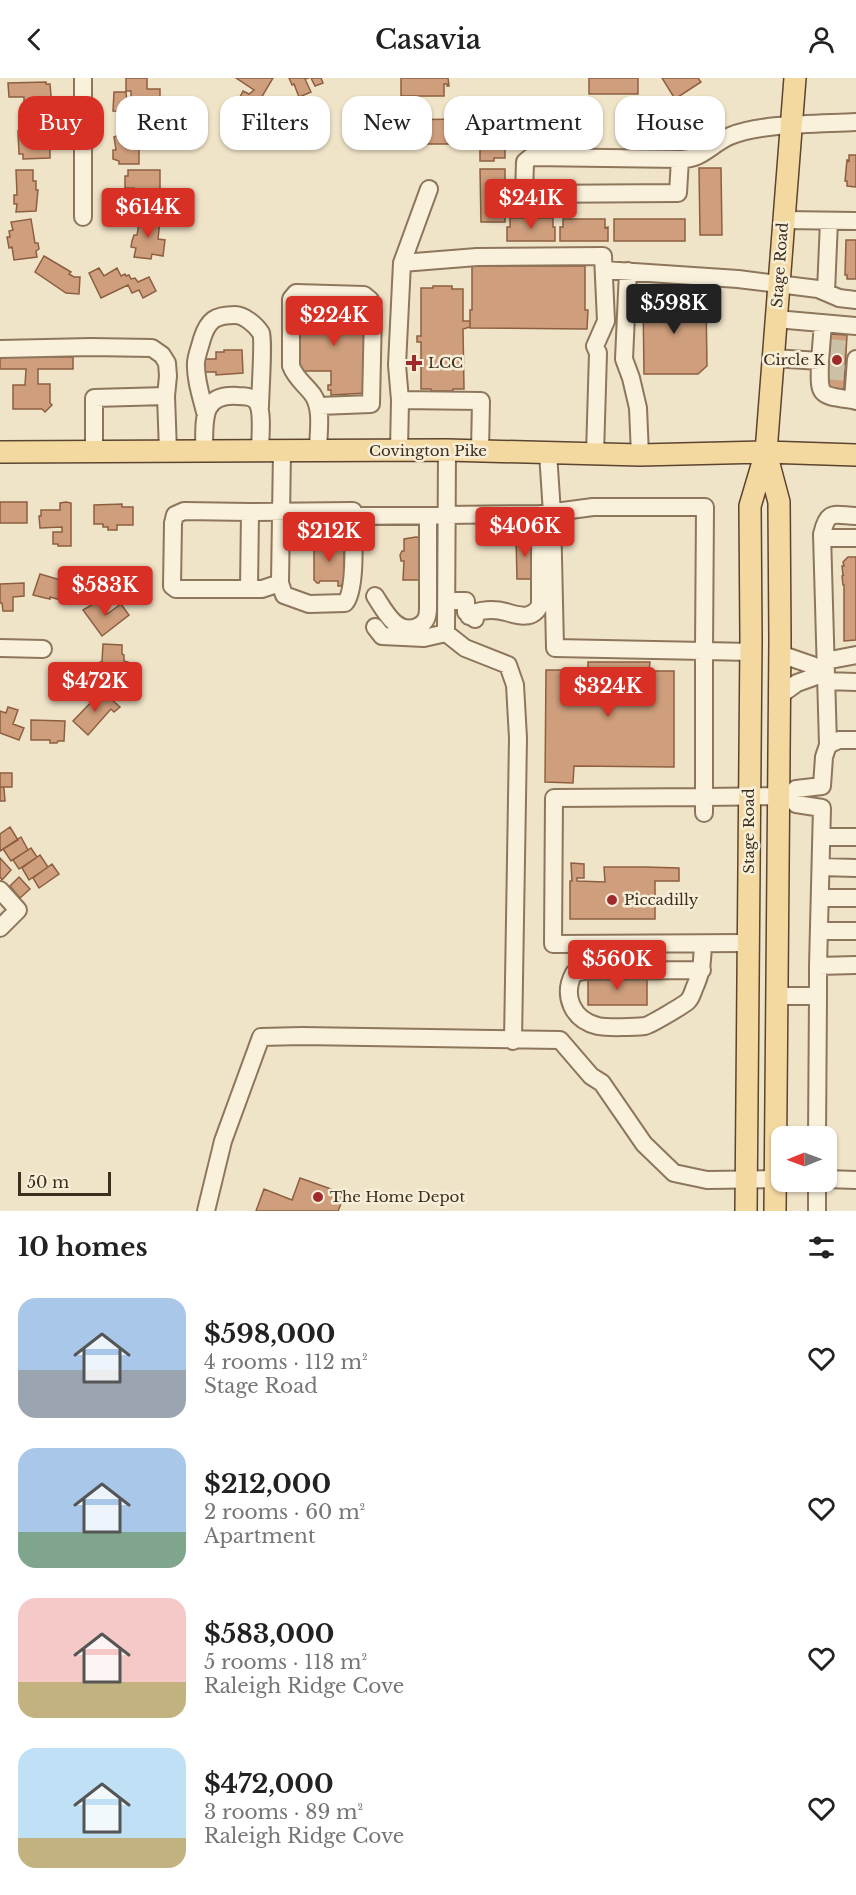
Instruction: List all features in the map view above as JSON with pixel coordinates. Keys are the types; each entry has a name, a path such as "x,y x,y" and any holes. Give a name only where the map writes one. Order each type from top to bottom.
{"main road":[{"name":"Stage Road","path":"746,1211 751,652 750,506 766,453 795,78"},
{"name":"Covington Pike","path":"0,452 447,450 595,454 856,454"},
{"name":"Stage Road","path":"766,453 779,502 779,696 784,796 777,996 778,1126"},
{"name":"Stage Road","path":"775,1211 777,1192"}],"street":[{"path":"83,78 83,217"},
{"path":"680,159 678,193 524,194 525,162 531,157 692,159 729,136 753,130 856,122"},
{"path":"399,450 400,400 397,365 402,262 429,189"},
{"path":"784,220 856,221"},
{"path":"826,292 829,221"},
{"path":"402,262 477,257 603,256 606,321 595,346 598,353 595,454"},
{"path":"604,270 738,279 818,289 839,298 856,300"},
{"path":"628,271 624,359 638,408 640,454"},
{"path":"318,451 319,406 313,395 295,376 291,366 291,298 296,293 364,295 370,300 373,312 371,404 319,406"},
{"path":"204,451 205,412 197,378 196,361 205,330 211,321 217,317 240,315 255,325 262,335 260,451"},
{"path":"776,319 856,326"},
{"path":"823,323 823,359 819,386 821,392 826,396 855,400 852,361"},
{"path":"0,349 152,348 162,355 167,363 168,451"},
{"path":"773,358 823,359"},
{"path":"205,412 210,403 219,397 230,395 247,396 256,400 260,407"},
{"path":"94,451 94,398 166,396"},
{"path":"400,400 481,401 480,451"},
{"path":"446,633 447,450"},
{"path":"280,583 262,589 176,589 172,586 172,523 175,515 184,511 281,513 353,511 353,574 350,598 345,603 309,604 284,595 280,583 281,513 282,451"},
{"path":"446,601 467,608 476,620 506,620 513,616 534,614 540,605 548,453"},
{"path":"353,516 546,514 593,507 705,507 704,805"},
{"path":"249,589 250,512"},
{"path":"546,514 555,648 751,652"},
{"path":"817,1126 822,786 824,757 828,745 822,538 825,520 831,515 856,516"},
{"path":"375,596 389,618 398,626 414,628 422,625 426,620 428,516"},
{"path":"822,538 856,538"},
{"path":"375,627 382,636 424,638 446,633"},
{"path":"446,633 465,648 508,665 516,685 518,738 513,1041"},
{"path":"0,648 43,649"},
{"path":"780,654 856,682"},
{"path":"779,696 797,683 825,672 856,655"},
{"path":"828,745 839,740 856,740"},
{"path":"748,943 554,944 554,798 704,805 749,796 784,796 796,789 822,786"},
{"path":"784,796 796,804 822,808"},
{"path":"822,837 856,837"},
{"path":"821,867 856,868"},
{"path":"0,890 18,910 0,928"},
{"path":"820,898 856,898"},
{"path":"819,931 856,931"},
{"path":"702,944 702,970 689,1000 647,1026 598,1026 572,1009 569,1000 568,990 574,973 702,970"},
{"path":"818,966 856,965"},
{"path":"777,996 818,996"},
{"path":"206,1211 223,1140 261,1037 560,1040 591,1076 602,1083 640,1139 674,1173 707,1180 771,1179"},
{"path":"837,1179 856,1180"},
{"path":"817,1192 817,1211"}],"building":[{"path":"126,78 147,78 147,89 160,89 160,96 131,96 131,91 126,91"},
{"path":"236,78 273,78 262,96 240,96 243,91 249,94 254,90"},
{"path":"289,78 309,78 305,79 311,92 299,96 294,84 292,85"},
{"path":"311,78 321,78 323,83 315,86"},
{"path":"401,78 448,78 449,86 444,84 444,96 401,96"},
{"path":"589,78 638,78 638,94 589,94"},
{"path":"662,78 698,78 701,82 680,96 673,96"},
{"path":"46,82 50,84 51,96 9,97 8,83"},
{"path":"114,92 126,92 126,96 116,96 116,111 113,111"},
{"path":"432,119 444,119 444,144 432,144"},
{"path":"19,150 50,150 50,158 23,159 23,154 19,154"},
{"path":"113,150 139,150 139,164 119,164 119,161 113,159"},
{"path":"480,150 505,150 505,158 480,161"},
{"path":"849,155 856,155 856,187 847,186 847,181 845,181"},
{"path":"699,168 721,168 722,235 700,235"},
{"path":"480,169 505,169 505,222 481,222"},
{"path":"16,170 33,170 33,181 36,181 36,190 38,190 36,211 16,212 17,204 14,204 14,195 17,195"},
{"path":"128,170 160,170 160,190 155,190 153,210 126,211 126,196 134,196 134,188 125,188 125,176 128,176"},
{"path":"140,217 160,220 158,239 165,240 163,256 152,254 151,259 134,257 136,248 131,247 134,235 137,235"},
{"path":"510,218 553,218 555,241 507,241 507,227 510,227"},
{"path":"31,219 35,243 38,243 39,249 36,251 37,257 14,260 12,247 9,248 7,237 10,237 9,231 13,230 11,222"},
{"path":"563,219 605,219 605,228 608,227 608,241 560,241 560,227 563,227"},
{"path":"614,219 685,219 685,241 614,241"},
{"path":"846,240 856,240 856,279 847,279 845,275"},
{"path":"44,256 71,272 69,274 74,277 80,277 79,294 66,293 35,272"},
{"path":"472,266 585,266 587,329 470,328"},
{"path":"99,268 104,276 117,268 121,276 129,275 131,279 135,278 138,282 149,277 156,291 143,298 139,290 132,293 128,285 101,298 89,273"},
{"path":"433,286 452,286 452,289 463,289 463,321 470,321 470,327 463,329 464,389 431,391 431,389 421,389 421,342 417,342 417,336 421,336 421,288 433,288"},
{"path":"648,289 662,289 662,300 706,300 707,366 698,374 644,374 643,300 648,300"},
{"path":"314,304 344,304 344,316 365,316 367,393 331,395 328,385 331,385 331,371 300,371 299,306 314,306"},
{"name":"Circle K","path":"830,334 847,335 844,389 827,388"},
{"path":"224,350 242,350 243,373 216,375 216,372 201,372 200,359 216,359 216,352 224,352"},
{"path":"0,357 73,357 73,369 38,369 38,384 50,384 50,403 52,405 45,412 42,409 13,409 13,385 25,385 26,369 0,369"},
{"path":"0,502 27,502 27,523 0,523"},
{"path":"60,503 71,503 71,546 58,546 58,544 53,544 53,532 62,532 62,527 40,528 39,516 41,516 41,510 60,510"},
{"path":"122,504 122,507 133,507 133,525 117,525 117,530 108,530 108,527 103,527 103,524 94,524 94,505"},
{"path":"416,537 426,539 425,580 403,580 404,561 401,561 400,555 404,551 404,539"},
{"path":"516,537 534,537 533,579 517,579"},
{"path":"318,544 340,544 344,547 344,580 341,586 338,586 338,581 317,583 314,580 314,547"},
{"path":"848,557 856,557 856,640 844,641 842,566"},
{"path":"40,574 81,586 75,604 33,595"},
{"path":"24,583 24,596 13,597 13,611 3,611 2,603 0,603 0,584"},
{"path":"98,601 107,614 121,604 129,615 102,636 83,610"},
{"path":"103,644 122,645 124,661 128,662 127,673 121,672 120,685 102,684 103,673 100,673 99,668 102,662"},
{"path":"588,662 650,662 649,671 674,671 674,767 574,766 573,783 545,782 546,670 588,670"},
{"path":"102,691 120,707 114,712 111,709 88,735 73,721"},
{"path":"8,707 18,710 13,724 24,728 19,740 0,733 0,711 6,713"},
{"path":"31,720 65,721 64,741 50,743 50,740 31,740"},
{"path":"0,773 12,773 12,787 0,787"},
{"path":"0,787 4,789 5,801 0,801"},
{"path":"10,827 18,840 0,851 0,834"},
{"path":"21,837 28,850 11,861 3,849"},
{"path":"31,848 37,857 19,869 13,860"},
{"path":"40,855 48,867 29,880 22,868"},
{"path":"0,858 11,870 2,880 0,877"},
{"name":"Piccadilly","path":"571,863 584,864 584,878 577,878 577,881 605,882 604,867 645,867 679,868 679,881 655,881 655,919 570,919"},
{"path":"52,864 59,874 39,888 33,878"},
{"path":"19,877 30,889 20,898 10,886"},
{"path":"588,977 647,978 647,1005 588,1005"},
{"name":"The Home Depot","path":"300,1178 345,1194 338,1211 256,1211 264,1189 292,1200"}],"tunnel":[{"path":"829,347 847,349"},
{"path":"828,371 845,373"}],"place":[{"name":"Circle K","path":"837,360"},
{"name":"LCC","path":"414,363"},
{"name":"Piccadilly","path":"612,900"},
{"name":"The Home Depot","path":"318,1197"}]}
